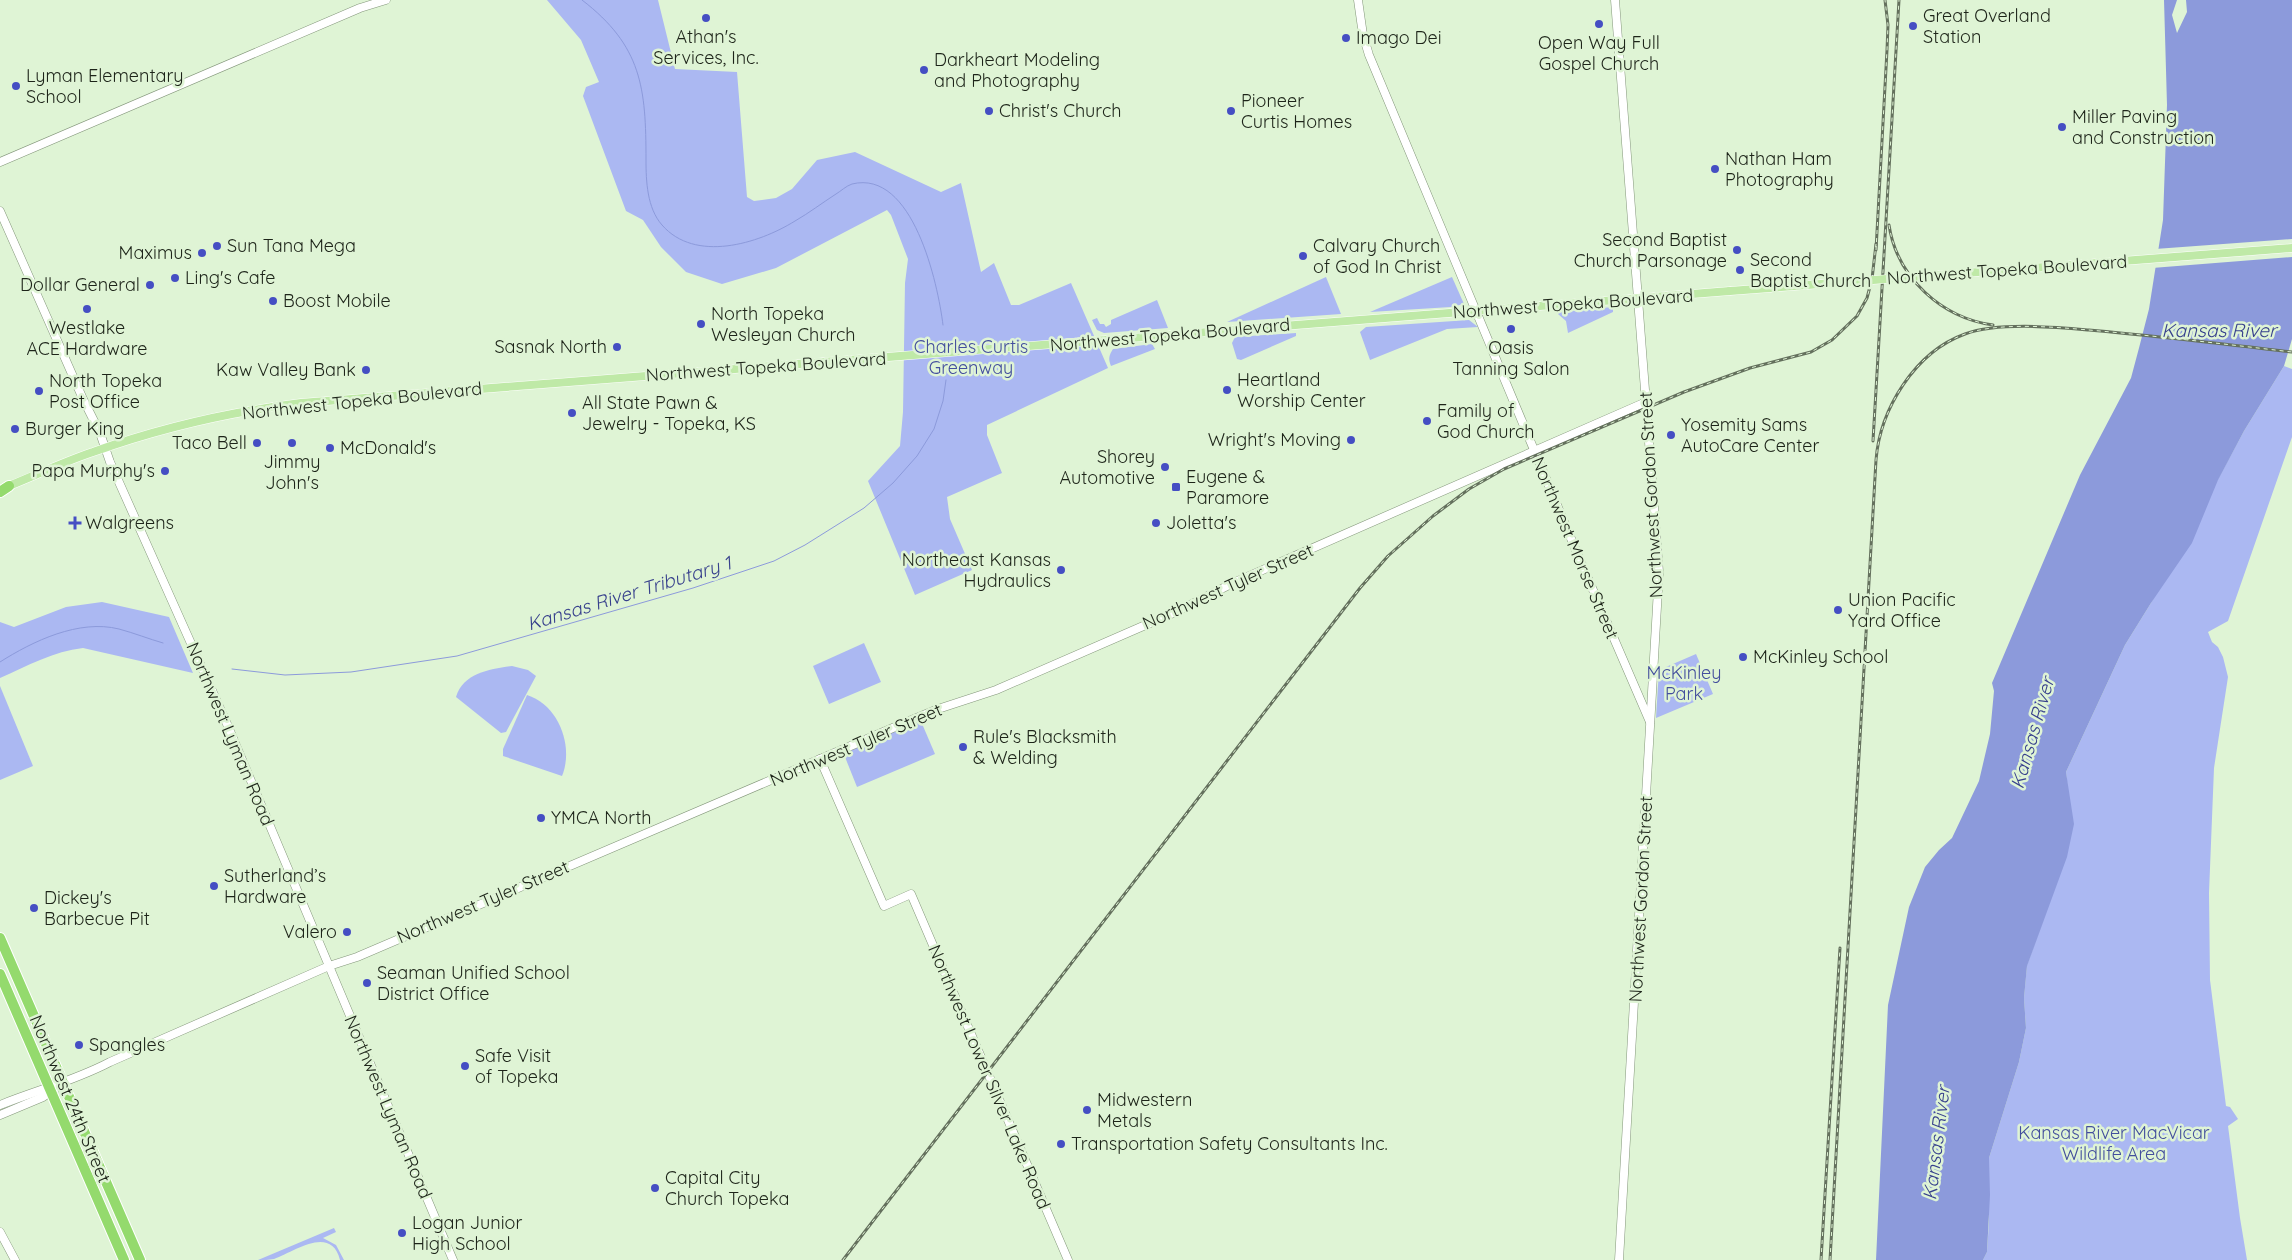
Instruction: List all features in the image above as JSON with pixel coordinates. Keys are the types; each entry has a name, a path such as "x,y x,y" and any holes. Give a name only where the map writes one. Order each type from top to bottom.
{"highway":[{"name":"Northwest 24th Street","path":"0,938 140,1260"},
{"name":"Northwest 24th Street","path":"0,974 124,1260"}],"main road":[{"path":"0,162 360,8 386,0"},
{"name":"Northwest Morse Street","path":"1358,0 1363,35 1369,54 1650,724"},
{"name":"Northwest Morse Street","path":"1360,10 1364,0"},
{"name":"Northwest Gordon Street","path":"1615,0 1659,572 1619,1260"},
{"name":"Northwest Lyman Road","path":"0,211 223,716 453,1260"},
{"name":"Northwest Topeka Boulevard","path":"3,489 105,448 175,426 220,416 318,402 2292,248"},
{"name":"Northwest Tyler Street","path":"50,1090 329,966 357,957 938,709 1004,687 1180,610 1227,586 1646,402"},
{"name":"Northwest Lower Silver Lake Road","path":"820,759 884,906 911,894 1068,1260"},
{"path":"0,1105 37,1090 50,1090"},
{"path":"0,1115 50,1090"},
{"path":"0,1232 15,1260"}],"green space":[{"name":"Charles Curtis Greenway","path":"547,0 658,0 675,69 737,72 747,197 754,201 776,198 792,189 817,160 855,152 941,192 961,183 981,272 994,263 1011,305 1019,305 1071,283 1108,368 987,425 987,435 1002,473 947,497 950,519 972,570 915,595 868,481 900,446 903,412 905,283 908,259 891,215 887,210 776,268 722,284 686,272 661,247 643,220 626,211 583,96 586,87 599,82 581,40"},
{"path":"1326,277 1341,314 1227,322"},
{"path":"1452,277 1464,304 1451,307 1370,312"},
{"path":"1157,300 1168,328 1104,333 1097,330 1092,320 1097,318 1100,324 1104,324 1106,327 1111,324 1111,320"},
{"path":"1613,307 1613,312 1568,333 1566,321 1558,314 1559,312"},
{"path":"1469,320 1478,327 1447,329 1370,360 1360,332 1366,327"},
{"path":"1296,333 1296,336 1241,360 1237,359 1232,343 1235,337"},
{"path":"1152,344 1155,349 1111,366 1109,357 1113,349"},
{"name":"Kansas River MacVicar Wildlife Area","path":"2284,366 2292,369 2292,437 2228,621 2208,632 2212,642 2218,647 2223,657 2228,677 2214,768 2209,893 2210,980 2226,1106 2230,1107 2238,1119 2228,1126 2247,1260 1983,1260 1987,1252 1989,1221 1989,1158 2019,1062 2026,1028 2024,998 2027,965 2051,898 2068,791 2066,772 2125,645 2151,603 2244,431"},
{"path":"102,602 169,617 193,673 83,648 62,652 0,678 0,622 14,627 66,607"},
{"path":"864,643 881,682 829,704 813,666"},
{"name":"McKinley Park","path":"1696,654 1713,694 1656,718 1659,670"},
{"path":"512,666 528,670 536,676 506,732 501,733 456,697 465,682 471,677 486,671"},
{"path":"0,686 33,766 0,780"},
{"path":"527,695 538,700 548,708 561,728 565,740 566,753 562,776 503,756 503,749"},
{"path":"920,719 935,754 857,787 843,752"},
{"path":"334,1228 336,1232 323,1238 336,1245 344,1260 340,1260 335,1249 329,1244 320,1242 311,1243 274,1259 258,1260"}],"water":[{"name":"Kansas River","path":"2164,0 2177,0 2172,15 2177,33 2187,12 2186,0 2292,0 2292,339 2284,366 2244,431 2218,480 2192,543 2125,645 2066,772 2074,824 2067,857 2027,966 2024,998 2026,1028 2019,1062 1989,1158 1990,1195 1987,1252 1983,1260 1876,1260 1888,1005 1909,907 1925,867 1952,838 1979,781 1990,734 1994,691 1992,683 2080,475 2131,378 2149,309 2163,220 2167,105"}],"pier":[{"path":"2292,239 2292,257 2152,268 2155,249"}],"waterway":[{"path":"582,0 602,17 617,34 629,52 636,70 642,90 648,194 653,211 662,225 676,237 692,244 727,246 763,237 780,229 852,184 873,184 891,194 906,211 918,233 928,258 943,325"},
{"name":"Kansas River Tributary 1","path":"232,669 285,675 351,672 457,656 693,588 774,561 805,545 864,508 893,483 917,456 934,429 943,401 946,380"},
{"name":"Kansas River Tributary 1","path":"0,662 27,647 57,634 88,627 119,629 163,643"}],"railway":[{"path":"1876,250 1888,25 1885,0"},
{"path":"1873,441 1899,0"},
{"path":"1889,225 1901,262 1925,292 1956,314 1974,321 1993,325"},
{"path":"843,1260 1360,588 1388,556 1433,516 1469,489 1504,469 1684,392 1750,368 1811,352 1832,340 1857,316 1867,298 1872,279 1876,244"},
{"path":"1830,1260 1876,460 1879,441 1893,402 1916,368 1947,342 1978,330 1993,328 2026,326 2075,329 2165,337 2292,352"},
{"path":"1821,1260 1840,948"}],"place":[{"name":"Athan's Services, Inc.","path":"706,18"},
{"name":"Open Way Full Gospel Church","path":"1599,24"},
{"name":"Great Overland Station","path":"1913,26"},
{"name":"Imago Dei","path":"1346,38"},
{"name":"Darkheart Modeling and Photography","path":"924,70"},
{"name":"Lyman Elementary School","path":"16,86"},
{"name":"Christ's Church","path":"989,111"},
{"name":"Pioneer Curtis Homes","path":"1231,111"},
{"name":"Miller Paving and Construction","path":"2062,127"},
{"name":"Nathan Ham Photography","path":"1715,169"},
{"name":"Sun Tana Mega","path":"217,246"},
{"name":"Second Baptist Church Parsonage","path":"1737,250"},
{"name":"Maximus","path":"202,253"},
{"name":"Calvary Church of God In Christ","path":"1303,256"},
{"name":"Second Baptist Church","path":"1740,270"},
{"name":"Ling's Cafe","path":"175,278"},
{"name":"Dollar General","path":"150,285"},
{"name":"Boost Mobile","path":"273,301"},
{"name":"Westlake ACE Hardware","path":"87,309"},
{"name":"North Topeka Wesleyan Church","path":"701,324"},
{"name":"Oasis Tanning Salon","path":"1511,329"},
{"name":"Sasnak North","path":"617,347"},
{"name":"Kaw Valley Bank","path":"366,370"},
{"name":"Heartland Worship Center","path":"1227,390"},
{"name":"North Topeka Post Office","path":"39,391"},
{"name":"All State Pawn & Jewelry - Topeka, KS","path":"572,413"},
{"name":"Family of God Church","path":"1427,421"},
{"name":"Burger King","path":"15,429"},
{"name":"Yosemity Sams AutoCare Center","path":"1671,435"},
{"name":"Wright's Moving","path":"1351,440"},
{"name":"Taco Bell","path":"257,443"},
{"name":"Jimmy John's","path":"292,443"},
{"name":"McDonald's","path":"330,448"},
{"name":"Shorey Automotive","path":"1165,467"},
{"name":"Papa Murphy's","path":"165,471"},
{"name":"Eugene & Paramore","path":"1176,487"},
{"name":"Walgreens","path":"75,523"},
{"name":"Joletta's","path":"1156,523"},
{"name":"Northeast Kansas Hydraulics","path":"1061,570"},
{"name":"Union Pacific Yard Office","path":"1838,610"},
{"name":"McKinley School","path":"1743,657"},
{"name":"Rule's Blacksmith & Welding","path":"963,747"},
{"name":"YMCA North","path":"541,818"},
{"name":"Sutherland’s Hardware","path":"214,886"},
{"name":"Dickey's Barbecue Pit","path":"34,908"},
{"name":"Valero","path":"347,932"},
{"name":"Seaman Unified School District Office","path":"367,983"},
{"name":"Spangles","path":"79,1045"},
{"name":"Safe Visit of Topeka","path":"465,1066"},
{"name":"Midwestern Metals","path":"1087,1110"},
{"name":"Transportation Safety Consultants Inc.","path":"1061,1144"},
{"name":"Capital City Church Topeka","path":"655,1188"},
{"name":"Logan Junior High School","path":"402,1233"}]}
